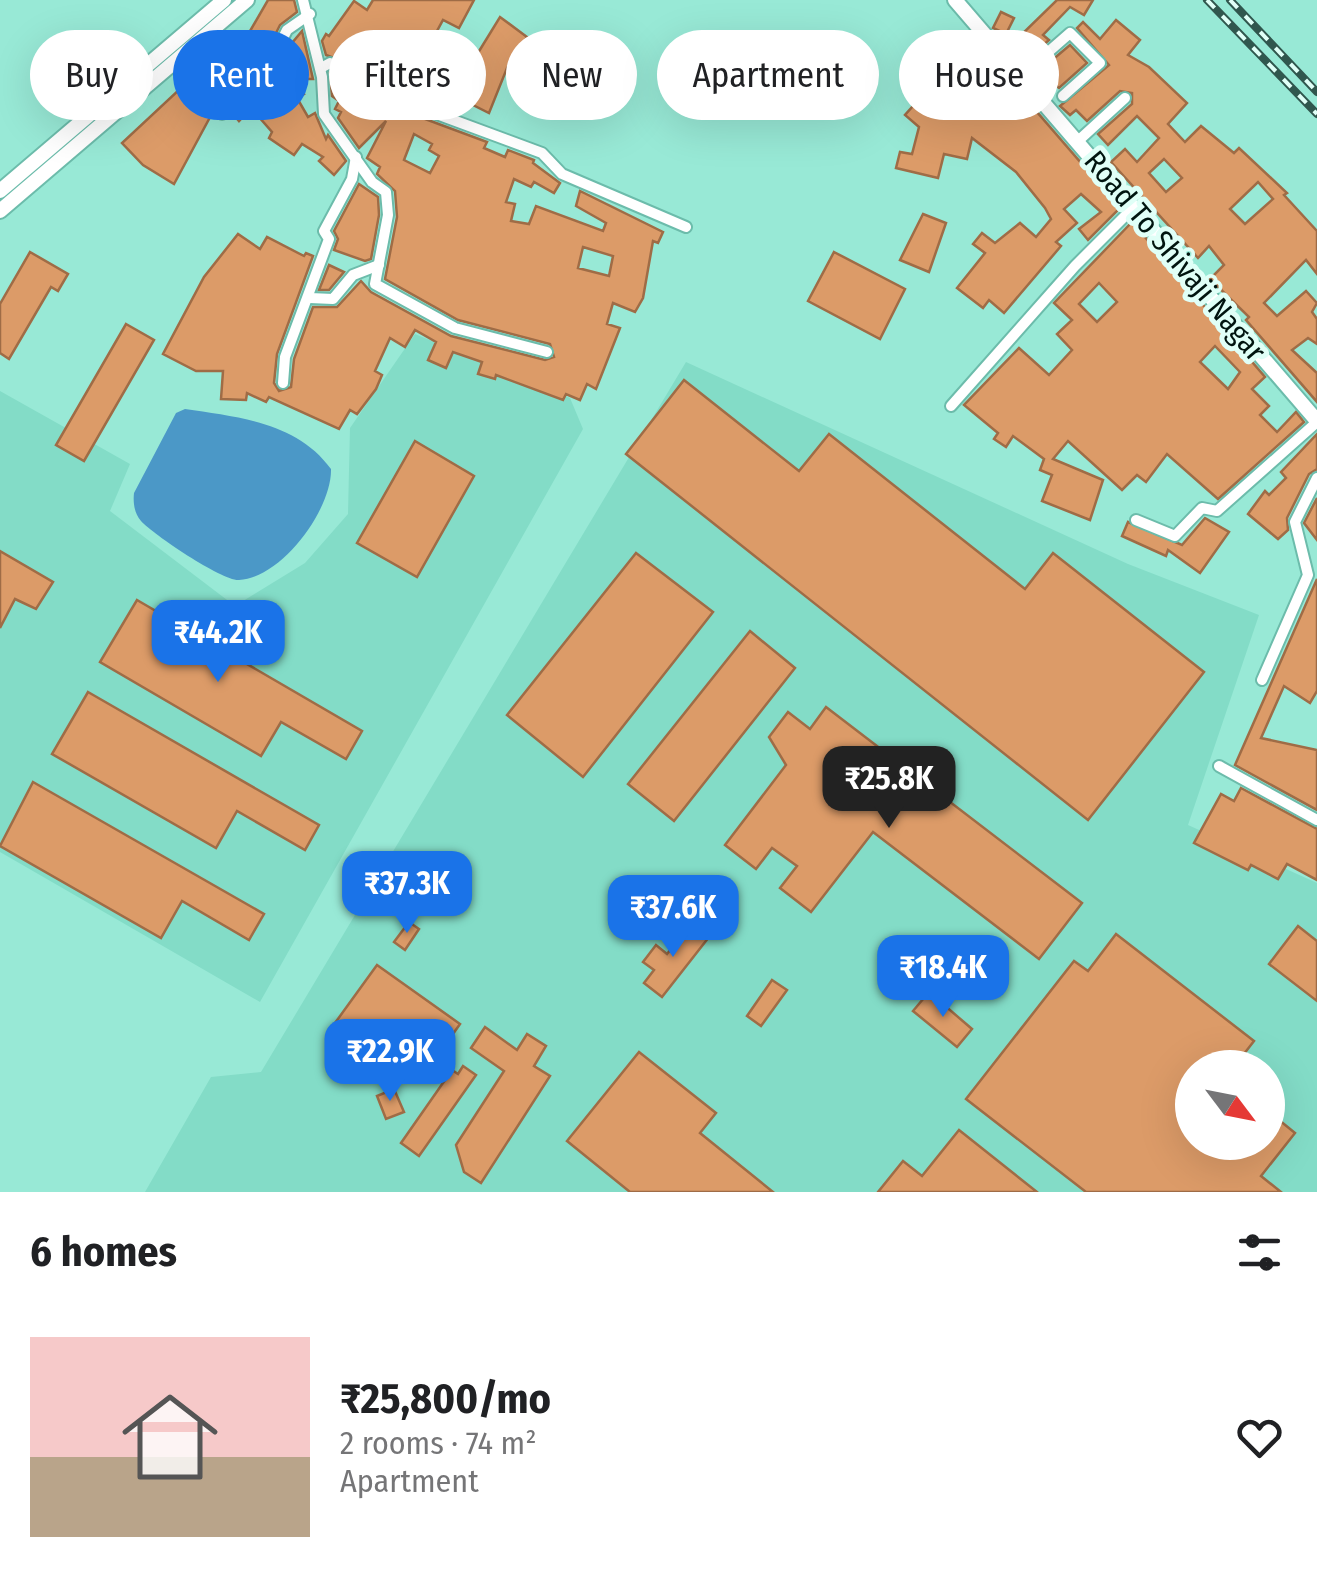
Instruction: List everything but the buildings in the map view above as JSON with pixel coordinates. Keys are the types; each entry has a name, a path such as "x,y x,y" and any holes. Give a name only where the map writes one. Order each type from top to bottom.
{"main road":[{"path":"0,191 224,0"},
{"path":"0,211 247,0"},
{"name":"Road To Shivaji Nagar","path":"954,0 982,30"},
{"name":"Road To Shivaji Nagar","path":"1059,118 1317,421"}],"street":[{"path":"304,0 321,68 324,114 372,182 386,192 388,214 375,284 455,328 547,352"},
{"path":"287,30 310,14"},
{"path":"1059,42 1070,32 1100,62 1063,96"},
{"path":"321,68 330,63 388,96 542,154 562,174 686,227"},
{"path":"1078,140 1125,98"},
{"path":"284,383 285,357 329,239 324,231 352,178 356,156"},
{"path":"951,406 1074,266 1134,206"},
{"path":"310,298 333,299 352,275 379,265"},
{"path":"1136,520 1175,536 1202,508 1217,511 1317,421"},
{"path":"1262,680 1308,575 1295,522 1317,478"},
{"path":"1219,766 1317,820"}],"shaded area":[{"path":"415,334 570,398 583,429 260,1002 0,852 0,391 130,464 110,511 235,606 305,563 348,514 350,428"},
{"path":"686,362 1128,564 1259,615 1188,825 1317,883 1317,1192 145,1192 211,1077 261,1072"}],"water":[{"path":"185,409 246,419 284,431 317,453 331,469 323,503 302,539 272,567 255,576 239,580 218,573 159,536 137,515 134,493 176,413"}],"railway":[{"path":"1207,0 1317,114"},
{"path":"1230,0 1317,92"}]}
